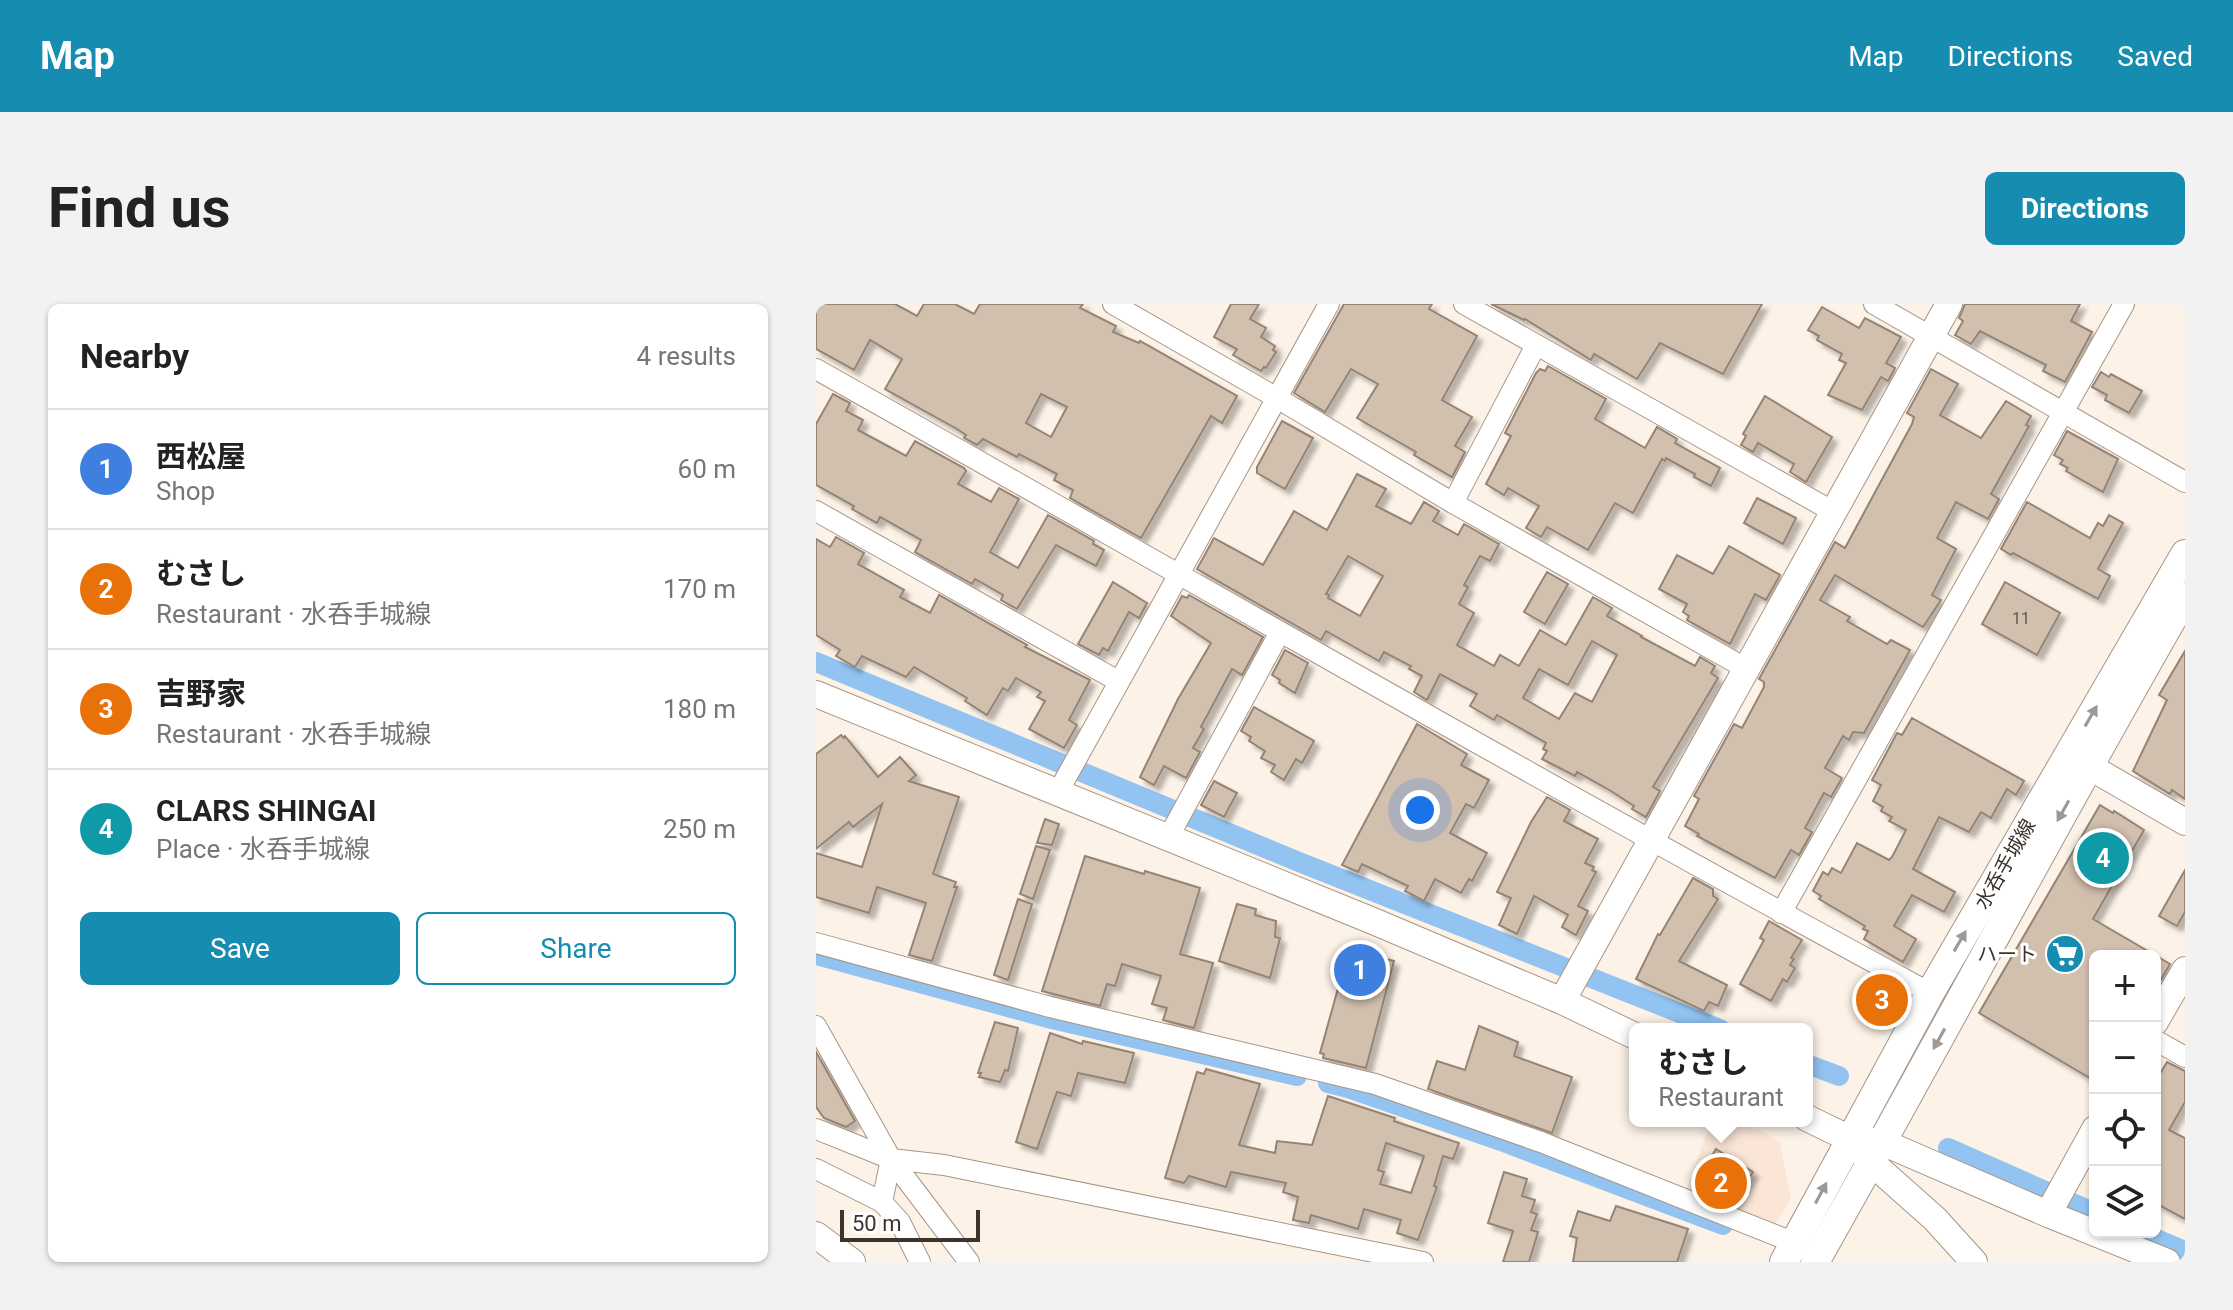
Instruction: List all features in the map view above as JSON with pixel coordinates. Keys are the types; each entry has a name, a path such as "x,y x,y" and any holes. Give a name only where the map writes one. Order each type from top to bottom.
{"main road":[{"name":"水呑手城線","path":"1798,1256 1877,1152 2185,554"},
{"name":"水呑手城線","path":"1798,1256 1850,1139 1930,993 2185,597"}],"street":[{"path":"1113,304 1453,503 1745,668"},
{"path":"1058,792 1329,304"},
{"path":"1464,304 1832,511"},
{"path":"1874,304 2185,482"},
{"path":"1562,1001 1949,304"},
{"path":"1781,913 2124,304"},
{"path":"1453,503 1536,345"},
{"path":"816,369 1781,913 1930,993"},
{"path":"816,511 1118,681"},
{"path":"1168,838 1280,632"},
{"path":"816,694 1373,921 1562,1001 1629,1033"},
{"path":"2078,760 2185,822"},
{"path":"816,943 1050,1007 1375,1084 1513,1132 1798,1256"},
{"path":"2161,1012 2185,970"},
{"path":"816,1026 891,1159 969,1262"},
{"path":"2161,1043 2185,1057"},
{"path":"1813,1121 1877,1152 2048,1214 2167,1262"},
{"path":"816,1129 891,1159 944,1165 1423,1262"},
{"path":"2048,1214 2089,1140"},
{"path":"1877,1152 1974,1262"},
{"path":"882,1202 891,1159"},
{"path":"816,1169 882,1202 900,1222 920,1262"},
{"path":"816,1235 852,1262"}],"shaded area":[{"path":"1709,1127 1755,1127 1780,1142 1791,1199 1775,1225 1686,1191"}],"building":[{"path":"816,304 895,304 917,316 924,304 955,304 974,314 980,304 1083,304 1080,308 1116,326 1113,332 1140,341 1237,396 1222,423 1211,416 1141,538 1070,498 1073,490 1054,480 1057,474 983,439 977,445 964,438 966,435 957,429 885,389 902,359 870,340 854,370 816,349","holes":["1041,394 1067,407 1051,437 1026,423"]},
{"path":"1231,304 1259,304 1250,319 1266,328 1261,337 1275,346 1273,350 1276,352 1261,371 1233,355 1237,349 1214,337"},
{"path":"1344,304 1432,304 1429,309 1477,336 1442,400 1472,417 1455,446 1465,452 1452,477 1357,418 1378,384 1351,369 1325,412 1294,393"},
{"path":"1491,304 1762,304 1723,374 1660,343 1637,379 1594,354 1591,360 1525,319"},
{"path":"1965,304 2080,304 2071,321 2092,332 2065,382 2043,371 2046,365 1980,331 1971,344 1955,335 1963,321 1959,318"},
{"path":"1822,307 1859,328 1865,318 1901,337 1886,363 1895,368 1888,381 1881,377 1862,410 1828,395 1846,363 1839,360 1842,354 1817,340 1819,336 1808,330"},
{"path":"1548,366 1606,399 1595,419 1645,448 1657,427 1677,439 1675,443 1720,468 1711,486 1666,458 1665,461 1662,459 1633,513 1615,503 1588,550 1547,527 1541,537 1526,528 1539,506 1508,488 1504,495 1486,484 1511,436 1505,433 1536,373 1540,369 1545,371"},
{"path":"1931,369 1958,384 1940,415 1981,438 2006,401 2031,416 2026,425 2029,426 1991,494 1999,499 1988,519 1956,502 1937,538 1956,549 1932,595 1941,600 1923,627 1835,575 1820,600 1850,617 1847,621 1887,644 1891,640 1910,650 1864,733 1853,732 1849,740 1843,736 1825,768 1842,778 1831,797 1824,793 1805,828 1812,832 1799,855 1791,850 1775,878 1697,836 1699,834 1685,826 1699,799 1694,796 1734,724 1742,728 1764,687 1764,682 1759,679 1835,542 1845,548 1912,424 1914,417 1907,413"},
{"path":"2101,372 2142,391 2129,413 2105,400 2107,395 2092,387"},
{"path":"833,394 850,403 846,411 863,420 858,430 906,456 915,441 964,468 966,471 958,484 991,502 999,488 1019,499 990,552 1018,568 1048,515 1104,550 1096,566 1056,545 1017,609 1001,600 1003,595 975,579 972,584 915,552 921,540 880,517 877,523 816,485 816,424"},
{"path":"1765,396 1832,437 1806,482 1790,472 1794,464 1758,443 1753,452 1741,445 1746,436 1743,434"},
{"path":"1282,421 1313,438 1285,489 1257,473 1257,467"},
{"path":"2067,431 2118,459 2103,492 2066,471 2068,468 2060,464 2063,460 2054,455"},
{"path":"1357,474 1386,489 1376,506 1411,524 1424,502 1439,511 1433,521 1458,535 1464,524 1499,544 1490,561 1480,556 1464,585 1468,587 1459,604 1474,613 1457,645 1494,666 1500,655 1519,666 1540,630 1566,645 1593,597 1612,608 1607,616 1641,637 1695,666 1700,657 1715,666 1711,673 1718,678 1653,787 1660,791 1646,817 1611,791 1577,772 1575,776 1542,759 1547,751 1543,749 1546,743 1497,715 1494,720 1470,706 1477,694 1440,674 1427,700 1414,692 1422,676 1409,669 1411,666 1384,652 1379,661 1326,631 1321,640 1197,569 1214,538 1263,565 1294,511 1327,530","holes":["1348,556 1383,576 1360,616 1326,594","1592,641 1617,655 1592,702 1575,693 1559,719 1523,698 1539,669 1568,685"]},
{"path":"1757,498 1796,518 1783,544 1744,523"},
{"path":"2027,502 2090,538 2098,523 2103,526 2109,515 2123,523 2098,569 2110,576 2098,599 2001,549"},
{"path":"836,537 864,553 858,564 904,590 900,597 930,613 939,595 1027,645 1025,647 1090,680 1069,720 1077,725 1064,748 1029,729 1045,701 1037,697 1041,692 1016,678 1008,691 1003,688 987,715 965,701 967,698 914,667 906,677 862,656 855,667 836,656 840,650 816,635 816,539 830,547"},
{"path":"1729,546 1780,575 1766,600 1755,594 1730,644 1687,620 1689,616 1683,612 1687,604 1659,589 1677,555 1713,574"},
{"path":"1547,572 1568,584 1545,624 1524,612"},
{"path":"1113,582 1147,603 1139,618 1129,612 1108,651 1103,648 1099,655 1078,644"},
{"path":"2005,582 2060,613 2037,655 1982,624"},
{"path":"1189,595 1263,637 1242,675 1232,669 1201,727 1204,729 1193,748 1200,752 1186,778 1164,766 1154,785 1140,777 1178,699 1211,643 1171,616 1182,596 1187,598"},
{"path":"1285,650 1308,663 1295,693 1272,675"},
{"path":"2185,651 2185,799 2172,790 2170,794 2133,771 2167,700 2159,695"},
{"path":"1254,707 1314,741 1302,763 1296,759 1284,780 1271,772 1275,765 1261,758 1265,751 1249,741 1251,737 1241,731"},
{"path":"1912,718 2024,781 2016,795 2007,789 1991,818 1981,812 1969,832 1939,817 1913,869 1955,892 1944,912 1912,895 1894,926 1916,939 1903,962 1864,939 1868,931 1863,929 1865,926 1819,899 1821,896 1813,891 1823,872 1828,875 1832,868 1841,873 1857,843 1889,860 1892,857 1906,830 1889,821 1892,817 1881,811 1883,807 1873,801 1881,785 1872,780 1897,733 1902,735"},
{"path":"1417,724 1467,754 1461,765 1489,780 1474,808 1466,804 1450,833 1487,853 1472,881 1469,879 1461,893 1435,879 1424,901 1405,891 1408,886 1362,864 1358,872 1342,865"},
{"path":"841,735 878,777 900,757 916,775 909,781 959,797 933,874 956,882 954,887 957,887 932,961 909,955 926,903 877,887 869,913 816,897 816,853 862,867 882,804 853,827 849,822 816,849 816,754"},
{"path":"1214,781 1237,793 1224,817 1201,805"},
{"path":"1547,797 1570,810 1564,821 1598,839 1585,863 1594,867 1592,870 1596,872 1578,906 1588,911 1576,935 1562,927 1568,915 1534,896 1517,934 1499,925 1511,898 1497,892 1531,822"},
{"path":"2100,805 2144,830 2093,919 2146,950 2089,950 2089,1077 1979,1013"},
{"path":"1045,819 1059,824 1052,845 1037,843"},
{"path":"1036,846 1050,850 1033,899 1020,894"},
{"path":"1085,856 1200,888 1180,954 1213,963 1194,1028 1163,1020 1167,1008 1152,1004 1161,976 1122,964 1115,986 1107,984 1100,1006 1042,991"},
{"path":"2185,870 2185,912 2177,926 2159,916"},
{"path":"1693,878 1713,889 1713,896 1718,899 1679,961 1727,985 1718,1006 1709,1002 1704,1011 1636,979 1658,934"},
{"path":"1018,899 1032,904 1008,980 994,975"},
{"path":"1237,904 1256,909 1255,915 1276,921 1275,937 1280,938 1270,978 1219,961"},
{"path":"1769,921 1802,940 1791,958 1794,959 1790,965 1795,968 1787,982 1783,979 1771,1001 1740,984 1764,940 1760,938"},
{"path":"1349,949 1394,961 1366,1068 1323,1058 1324,1054 1320,1053"},
{"path":"2161,959 2170,964 2161,980"},
{"path":"1872,981 1902,999 1890,1020 1870,1012 1873,1007 1862,1001"},
{"path":"995,1022 1018,1028 1008,1071 1005,1070 1000,1082 979,1077 981,1073 978,1073"},
{"path":"1479,1026 1518,1042 1514,1056 1572,1077 1552,1133 1428,1089 1437,1061 1465,1070"},
{"path":"1050,1033 1082,1044 1083,1041 1134,1053 1125,1083 1078,1073 1071,1096 1057,1092 1037,1149 1016,1142"},
{"path":"816,1052 855,1121 846,1127 824,1118 816,1107"},
{"path":"2167,1062 2185,1071 2185,1102 2169,1130 2185,1138 2185,1219 2161,1206 2161,1072"},
{"path":"1206,1069 1260,1084 1239,1145 1275,1153 1277,1141 1312,1145 1328,1096 1459,1143 1453,1159 1443,1156 1434,1186 1437,1187 1418,1240 1397,1233 1401,1220 1364,1209 1358,1229 1311,1215 1309,1223 1293,1220 1298,1197 1283,1192 1286,1183 1231,1172 1226,1187 1189,1176 1184,1183 1165,1178 1197,1072 1204,1074","holes":["1386,1143 1424,1156 1411,1193 1380,1184 1384,1172 1378,1170"]},
{"path":"1716,1149 1753,1172 1733,1204 1695,1185"},
{"path":"1504,1172 1527,1179 1522,1196 1535,1200 1531,1212 1537,1214 1531,1230 1538,1232 1529,1262 1503,1262 1513,1231 1488,1223"},
{"path":"1616,1206 1688,1229 1677,1262 1573,1262 1577,1238 1570,1236 1578,1211 1610,1221"}],"waterway":[{"path":"816,662 1299,862 1705,1023"},
{"path":"816,955 1052,1019 1297,1076"},
{"path":"1813,1066 1839,1076"},
{"path":"1328,1083 1501,1141 1723,1225"},
{"path":"1948,1148 2089,1210"},
{"path":"2154,1238 2185,1251"}],"place":[{"name":"CLARS SHINGAI","path":"2103,858"},
{"name":"ハート","path":"2065,954"},
{"name":"西松屋","path":"1360,970"},
{"name":"吉野家","path":"1882,1000"},
{"name":"むさし","path":"1721,1183"}]}
